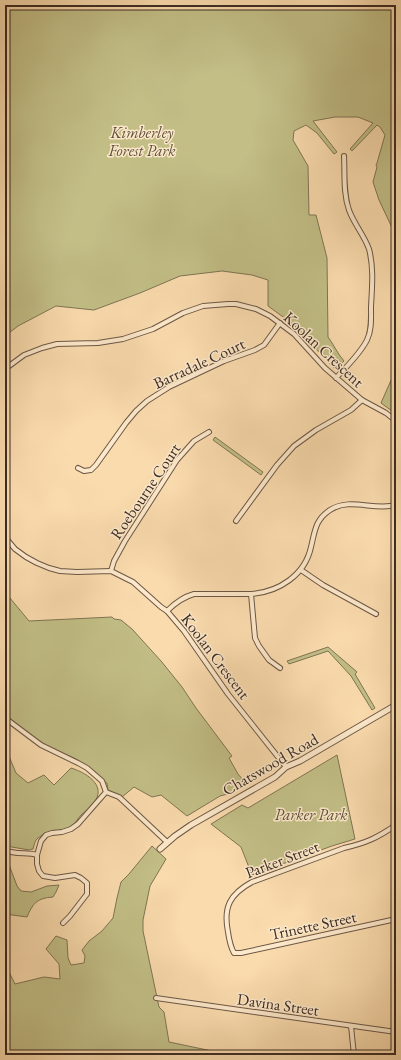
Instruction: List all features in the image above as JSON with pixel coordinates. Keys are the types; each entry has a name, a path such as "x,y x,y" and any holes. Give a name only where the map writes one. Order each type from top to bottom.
{"street":[{"path":"336,378 361,349 368,338 371,326 371,261 363,235 349,211 346,196 344,156"},
{"name":"Koolan Crescent","path":"5,369 24,355 57,344 98,343 123,339 153,329 183,313 203,306 228,304 246,306 265,313 280,323 294,334 336,378 362,400 386,413 396,421"},
{"name":"Barradale Court","path":"78,468 84,471 91,470 96,466 126,423 147,401 169,387 224,361 255,350 264,345 280,323"},
{"path":"236,522 294,446 316,430 351,410 362,400"},
{"name":"Roebourne Court","path":"111,571 114,561 125,541 177,460 194,441 209,432"},
{"path":"167,611 179,601 194,594 251,594 267,592 282,586 301,570 311,548 316,527 320,519 328,511 348,504 385,507 396,505"},
{"name":"Koolan Crescent","path":"5,537 26,557 49,568 60,571 77,572 111,571 132,582 160,607 167,611 184,631 228,694 286,767"},
{"path":"301,570 323,585 376,614"},
{"path":"251,594 255,638 269,660 280,668"},
{"path":"394,706 396,713"},
{"name":"Chatswood Road","path":"160,849 191,825 275,777 286,767 300,762 394,706"},
{"path":"5,718 41,746 87,768 102,781 106,792 119,797 168,842"},
{"path":"63,923 84,900 87,894 87,883 75,875 55,878 43,876 39,871 37,864 37,855 41,841 46,835 71,829 78,824 106,792"},
{"name":"Parker Street","path":"234,953 231,947 226,924 226,913 230,902 241,888 252,882 337,851 360,845 378,837 396,825"},
{"path":"5,850 10,852 37,855"},
{"name":"Trinette Street","path":"234,953 241,953 396,919"},
{"name":"Davina Street","path":"156,998 396,1032"},
{"path":"351,1026 354,1055"}],"green space":[{"name":"Kimberley Forest Park","path":"5,5 396,5 396,236 379,200 373,182 377,167 376,165 385,135 380,127 377,125 352,151 350,149 373,123 358,117 335,117 313,121 337,152 334,154 317,133 306,125 294,131 293,140 308,166 309,215 316,215 327,258 328,337 344,361 337,368 334,368 294,325 268,306 268,280 252,275 222,271 180,276 94,310 56,306 18,326 5,336"},
{"path":"396,369 396,414 381,403"},
{"path":"215,437 263,472 261,475 213,440"},
{"path":"5,592 29,621 112,617 114,619 121,620 132,629 182,687 232,756 229,758 238,774 244,781 244,785 232,793 220,796 187,816 161,795 152,797 134,787 122,797 108,790 107,783 76,759 48,747 32,737 5,715"},
{"path":"328,647 357,672 355,674 375,708 372,710 351,676 328,651 289,664 287,661"},
{"path":"5,754 8,754 16,773 28,783 44,775 54,785 71,768 80,771 93,780 96,784 98,794 96,800 70,828 42,835 36,840 33,849 29,850 5,846"},
{"name":"Parker Park","path":"337,755 355,839 252,875 241,847 211,824 242,805 248,808"},
{"path":"152,846 166,859 150,886 143,920 143,931 159,1007 164,1012 169,1042 231,1055 5,1055 5,964 15,984 44,977 60,979 59,964 46,949 56,936 67,940 68,958 71,965 84,963 85,956 82,950 89,941 102,931 113,918 121,882"},
{"path":"5,861 8,862 17,886 21,891 31,892 47,886 59,885 53,897 36,902 31,908 27,917 5,914"}]}
